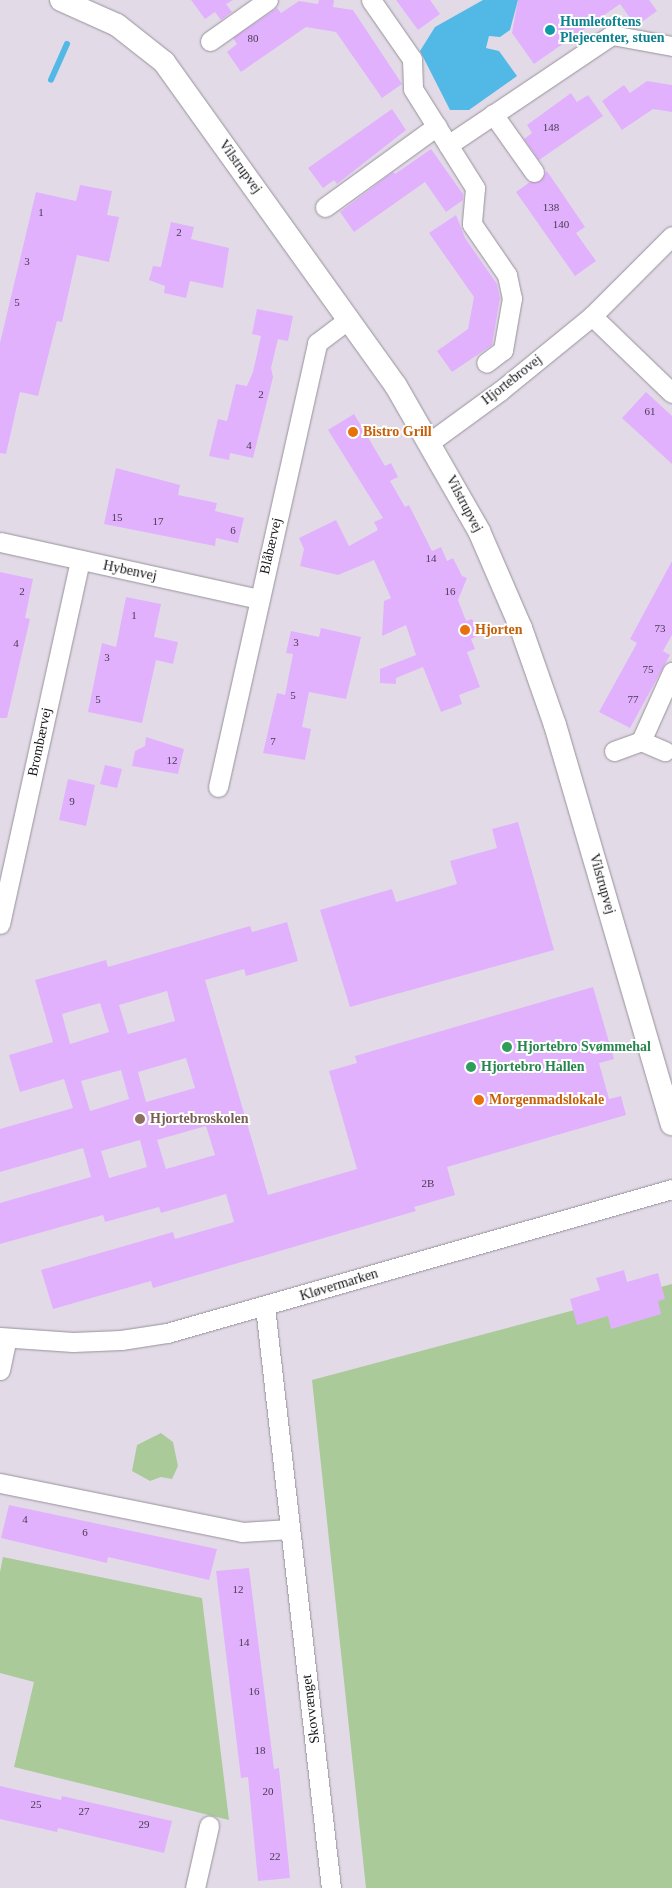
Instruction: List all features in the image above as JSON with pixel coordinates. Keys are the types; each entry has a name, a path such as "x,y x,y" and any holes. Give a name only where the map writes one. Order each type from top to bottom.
{"street":[{"name":"Vilstrupvej","path":"61,0 117,25 164,62 349,319 430,442 479,531 504,588 555,724 672,1124"},
{"path":"210,41 268,0"},
{"path":"371,0 412,59 413,89 475,188 472,224 507,275 512,298 503,350 486,363"},
{"path":"448,145 612,34 672,46"},
{"path":"493,114 534,172"},
{"path":"325,206 437,126"},
{"name":"Hjortebrovej","path":"430,442 500,391 592,316 672,236"},
{"path":"592,316 672,393"},
{"name":"Blåbærvej","path":"218,787 317,343 349,319"},
{"name":"Hybenvej","path":"0,542 259,599"},
{"name":"Brombærvej","path":"0,924 80,560"},
{"path":"614,752 641,741 672,672"},
{"path":"641,741 665,751"},
{"name":"Kløvermarken","path":"4,1337 73,1342 121,1340 167,1333 265,1307 672,1189"},
{"name":"Skovvænget","path":"265,1307 332,1888"},
{"path":"0,1370 4,1337"},
{"path":"0,1483 242,1532 290,1529"},
{"path":"195,1888 209,1826"}],"green space":[{"path":"672,1284 672,1888 366,1888 312,1380"},
{"path":"161,1433 173,1442 178,1466 172,1479 161,1477 150,1481 132,1471 137,1445"},
{"path":"3,1557 202,1598 229,1820 14,1767 34,1682 0,1673 0,1572"}],"water":[{"path":"483,0 518,0 510,30 500,37 489,36 486,48 499,51 517,76 469,110 450,110 420,51 435,27"}],"building":[{"path":"191,0 233,0 226,4 232,12 221,20 215,12 205,19"},
{"path":"319,0 334,0 333,7 353,10 402,84 382,98 336,32 306,27 241,72 227,52 237,44 233,38 277,8 281,13 299,1 318,4"},
{"path":"396,0 430,0 440,14 418,30"},
{"name":"Humletoftens Plejecenter, stuen","path":"518,0 649,0 657,11 636,26 620,4 534,64 512,33"},
{"path":"647,81 672,85 672,112 653,109 622,130 602,101 624,85 630,93"},
{"path":"571,93 577,102 588,95 603,116 539,160 524,139 532,133 527,125"},
{"path":"392,109 406,130 337,184 334,180 323,188 308,168"},
{"path":"431,149 463,194 463,200 446,212 425,182 354,232 340,212 393,172 395,174"},
{"path":"547,171 585,227 576,233 596,261 575,276 516,192 530,182 540,181"},
{"path":"80,185 112,191 107,215 119,217 109,262 77,255 62,322 57,321 38,396 20,392 6,454 0,453 0,343 36,192 76,201"},
{"path":"456,215 465,238 497,284 500,298 492,345 452,372 437,351 468,329 474,297 429,233"},
{"path":"171,222 194,227 191,239 229,248 223,288 190,281 186,298 164,293 165,286 149,280 153,266 161,267"},
{"path":"257,309 293,316 288,341 278,339 271,368 273,377 253,458 230,453 229,460 209,456 218,419 227,421 236,384 247,386 253,372 261,336 252,334"},
{"path":"646,392 672,416 672,464 622,418"},
{"path":"354,414 385,466 391,463 398,477 390,481 405,507 409,505 432,551 441,547 447,561 453,558 462,576 467,578 458,600 466,621 472,619 479,635 471,639 475,649 467,652 480,687 459,695 462,704 441,712 423,667 396,678 396,684 380,683 380,669 416,655 406,625 382,636 384,601 391,598 374,560 338,575 300,566 304,549 299,538 336,520 349,546 378,530 374,522 383,518 328,430"},
{"path":"116,468 180,485 178,495 217,503 215,511 244,518 238,543 216,538 215,546 104,524"},
{"path":"672,561 672,635 663,651 670,655 630,728 599,712 637,643 630,639"},
{"path":"0,572 33,579 25,618 30,619 7,718 0,718"},
{"path":"126,597 161,604 154,637 178,642 173,664 156,660 142,723 88,712 102,643 116,647"},
{"path":"321,628 361,637 346,699 309,692 302,727 311,729 305,760 263,753 277,693 285,695 293,654 286,653 291,631 319,637"},
{"path":"146,737 184,749 178,774 132,766 135,751 145,746"},
{"path":"105,765 122,769 117,788 100,784"},
{"path":"68,779 95,785 86,826 59,820"},
{"path":"518,822 554,950 350,1007 320,910 392,889 396,902 457,884 450,861 497,848 492,829"},
{"name":"Hjortebroskolen","path":"287,922 298,961 246,976 244,969 205,980 268,1195 357,1169 329,1071 357,1063 355,1056 593,987 614,1059 599,1063 609,1099 621,1096 626,1115 447,1167 455,1195 414,1207 416,1211 153,1288 151,1281 53,1309 41,1270 173,1232 175,1239 234,1222 226,1194 161,1213 159,1207 105,1222 103,1215 0,1244 0,1203 91,1177 83,1148 0,1172 0,1129 73,1108 64,1079 20,1092 9,1055 53,1042 35,980 106,960 108,967 250,926 252,932","holes":["167,991 175,1021 128,1034 119,1005","100,1003 109,1032 70,1044 62,1014","186,1058 195,1088 146,1102 138,1072","121,1070 129,1099 90,1111 81,1081","206,1126 215,1155 166,1169 157,1140","140,1140 147,1167 109,1178 101,1151"]},
{"path":"624,1270 627,1282 658,1273 665,1299 658,1301 661,1314 611,1329 608,1316 577,1325 570,1299 600,1290 596,1278"},
{"path":"9,1505 217,1549 209,1580 108,1557 107,1563 1,1538"},
{"path":"249,1568 274,1769 279,1768 290,1878 258,1881 248,1777 241,1778 216,1571"},
{"path":"0,1786 61,1800 62,1796 172,1821 164,1853 58,1828 57,1832 0,1819"}],"waterway":[{"path":"51,80 67,44"}],"place":[{"name":"Humletoftens Plejecenter, stuen","path":"550,30"},
{"name":"Bistro Grill","path":"353,432"},
{"name":"Hjorten","path":"465,630"},
{"name":"Hjortebro Svømmehal","path":"507,1047"},
{"name":"Hjortebro Hallen","path":"471,1067"},
{"name":"Morgenmadslokale","path":"479,1100"},
{"name":"Hjortebroskolen","path":"140,1119"}]}
